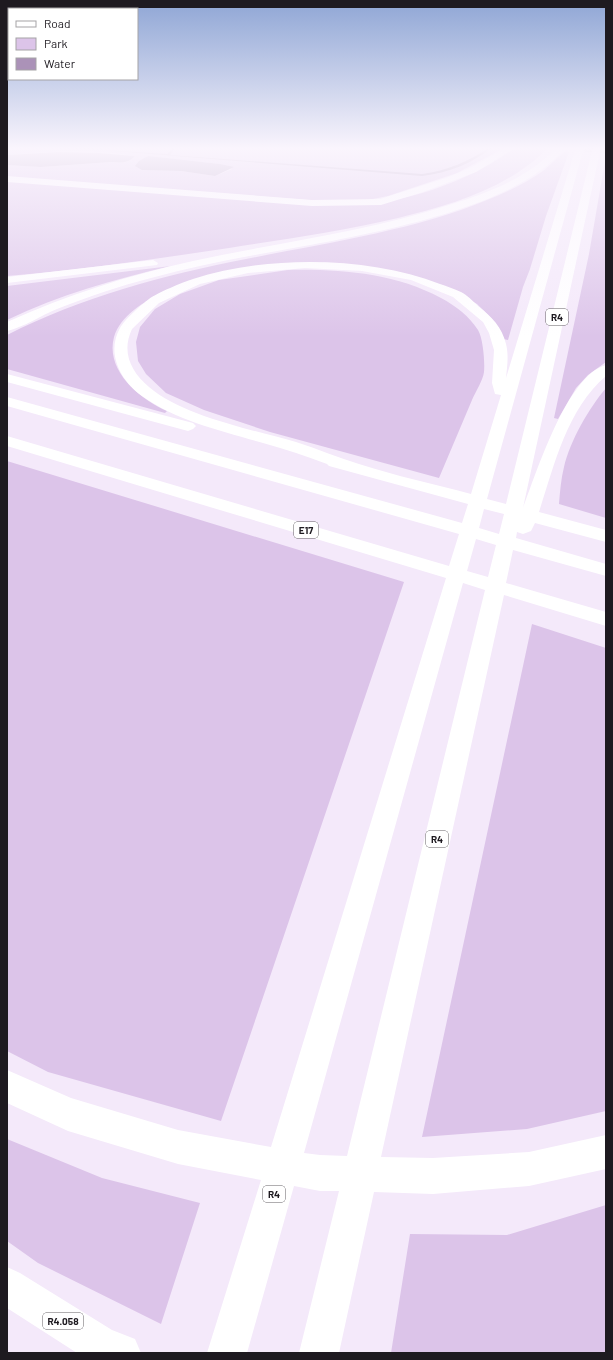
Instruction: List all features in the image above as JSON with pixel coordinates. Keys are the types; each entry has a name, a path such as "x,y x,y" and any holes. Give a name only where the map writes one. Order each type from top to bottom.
{"main road":[{"path":"7,327 43,310 78,297 192,264 338,236 402,222 442,210"},
{"name":"R4","path":"227,1353 450,597 482,479 505,406 562,210"},
{"name":"R4","path":"319,1353 582,210"},
{"path":"7,280 200,257 338,236"},
{"path":"350,466 286,444 207,421 167,405 146,392 132,379 120,353 122,335 130,322 152,302 180,287 215,276 256,268 293,265 328,265 374,269 420,280 437,286 472,305 485,317 493,328 498,340 502,360 498,383 505,406"},
{"path":"508,535 525,527 555,441 573,407 589,384 606,369"},
{"path":"7,378 280,450 350,466 606,536"},
{"path":"7,401 606,570"},
{"name":"E17","path":"7,441 606,619"},
{"path":"7,1086 68,1114 178,1147 320,1173 433,1176 522,1169 606,1152"},
{"name":"R4.058","path":"7,1286 99,1344 121,1353"}],"green space":[{"path":"7,210 427,210 377,223 335,231 229,248 35,274 7,276"},
{"path":"548,210 523,287 508,340 503,339 492,319 477,304 455,291 406,274 278,264 161,293 133,310 121,323 114,337 113,349 115,361 120,372 136,391 146,399 167,411 165,413 7,369 7,335 35,321 94,298 185,272 368,235 429,220 458,211"},
{"path":"596,210 606,210 606,362 588,375 576,388 558,419 554,418 589,254"},
{"path":"171,266 88,288 67,295 7,320 7,286"},
{"path":"288,270 328,270 367,274 405,283 447,301 471,320 480,334 484,372 439,478 270,432 204,410 166,393 146,374 138,361 136,342 140,327 155,309 180,294 219,280"},
{"path":"606,388 606,518 559,504 563,472 575,436 593,405"},
{"path":"7,461 404,582 221,1121 48,1072 7,1051"},
{"path":"532,624 606,648 606,1111 527,1129 422,1137"},
{"path":"7,1139 102,1178 200,1203 161,1324 38,1263 7,1241"},
{"path":"606,1205 606,1353 391,1353 410,1234 507,1235"}]}
